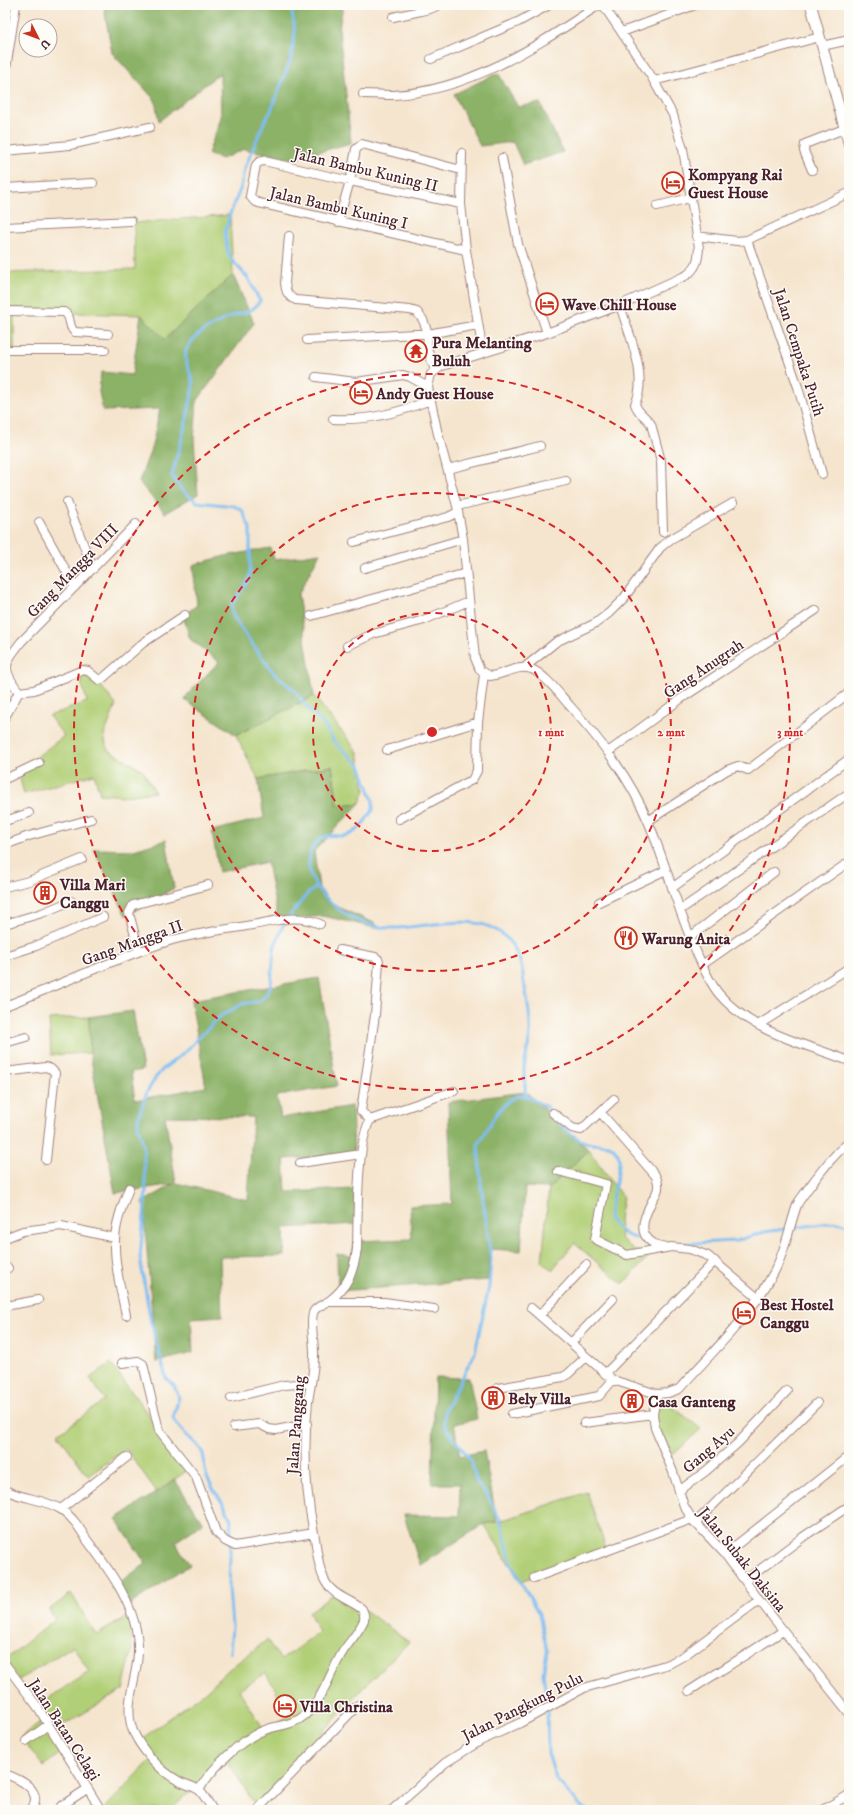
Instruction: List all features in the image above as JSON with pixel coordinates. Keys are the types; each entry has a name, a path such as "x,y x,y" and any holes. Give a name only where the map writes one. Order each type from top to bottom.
{"street":[{"path":"5,75 16,5"},
{"path":"393,17 430,9 439,5"},
{"path":"431,59 518,22 549,5"},
{"path":"363,94 393,95 417,92 470,78 519,56 599,5"},
{"path":"603,5 654,81 673,115 680,134 696,236 698,257 697,264 688,275 620,305 547,333 442,366 435,370 429,380 428,387 430,400 448,469 463,539 475,658 480,670 484,674 496,676 525,667 556,642 596,623 624,598 660,548 733,503"},
{"path":"622,32 695,5"},
{"path":"811,5 849,144"},
{"path":"654,81 821,42 849,40"},
{"path":"5,151 70,145 150,127"},
{"path":"812,170 804,150 805,144 844,129"},
{"path":"338,222 350,181 356,150 362,144 461,170"},
{"path":"462,154 461,204 466,250 483,353"},
{"path":"502,158 518,244 547,333"},
{"name":"Jalan Bambu Kuning II","path":"264,161 350,181 461,204"},
{"name":"Jalan Bambu Kuning I","path":"264,161 259,162 256,165 250,196 254,201 338,222 466,250"},
{"path":"5,188 93,182"},
{"path":"696,236 737,241 747,240 849,193"},
{"path":"657,206 690,198"},
{"path":"5,227 131,221"},
{"path":"289,236 285,283 286,290 291,298 296,300 410,310 420,315 428,333 427,348 435,370"},
{"name":"Jalan Cempaka Putih","path":"747,240 798,387 822,474"},
{"path":"620,305 638,362 641,382 640,395 635,404 637,409 648,419 651,424 661,461 663,532"},
{"path":"5,311 64,312 69,316 71,328 75,332 108,334"},
{"path":"307,340 428,333 478,325"},
{"path":"5,350 105,350"},
{"path":"316,377 356,382 403,375 410,377 428,387"},
{"path":"334,420 359,420 407,409 430,400"},
{"path":"448,469 540,446"},
{"path":"354,542 448,517 457,509 566,481"},
{"path":"67,502 93,569"},
{"path":"39,522 75,587"},
{"name":"Gang Mangga VIII","path":"19,692 6,669 6,664 11,655 136,524"},
{"path":"365,568 463,539"},
{"path":"311,616 466,573"},
{"path":"347,646 373,634 424,620 469,601"},
{"name":"Gang Anugrah","path":"608,752 682,698 816,610"},
{"path":"5,717 19,692 34,690 83,670 88,671 98,680 102,679 143,643 185,615"},
{"path":"525,667 537,671 556,691 608,752 633,790 648,821 690,937 702,965 718,993 741,1015 758,1025 793,1041 849,1061"},
{"path":"399,819 466,783 475,775 478,764 478,722 484,674"},
{"path":"648,821 727,770 738,766 748,770 849,693"},
{"path":"388,750 478,722"},
{"path":"672,888 849,759"},
{"path":"5,779 39,763"},
{"path":"680,910 849,793"},
{"path":"5,821 29,813"},
{"path":"5,845 29,836 91,819"},
{"path":"5,887 29,881 82,859"},
{"path":"702,965 849,862"},
{"path":"600,902 666,870"},
{"path":"690,937 774,872"},
{"path":"139,951 128,913 133,905 208,885"},
{"path":"5,924 42,913 71,900"},
{"path":"5,956 36,946 102,917"},
{"name":"Gang Mangga II","path":"5,1006 139,951 170,941 201,933 290,918 308,919 320,924"},
{"path":"340,950 375,957 379,962 375,1015 361,1110 370,1120 454,1091"},
{"path":"758,1025 849,968"},
{"path":"5,1043 26,1037"},
{"path":"5,1072 46,1067 55,1073 46,1160"},
{"path":"553,1113 572,1128 581,1130 614,1099"},
{"path":"600,1112 655,1175 658,1183 657,1191 643,1222 643,1230 644,1235 654,1245 662,1248"},
{"name":"Jalan Panggang","path":"199,1790 210,1775 241,1744 264,1730 294,1722 305,1715 320,1695 341,1654 363,1621 364,1613 362,1609 336,1594 325,1581 321,1571 306,1489 305,1458 314,1357 312,1319 314,1311 339,1294 348,1280 355,1264 361,1154 367,1125 370,1120"},
{"path":"531,1308 604,1374 613,1380 657,1394 668,1393 678,1389 759,1299 774,1272 789,1234 798,1204 825,1167 849,1142"},
{"path":"300,1163 361,1154"},
{"path":"558,1171 606,1184 595,1239 627,1255 662,1248 690,1249 708,1256 715,1261 759,1299"},
{"path":"126,1315 119,1282 115,1238 119,1215 129,1188"},
{"path":"5,1238 23,1231 61,1226 115,1238"},
{"path":"604,1374 715,1261"},
{"path":"540,1315 586,1265"},
{"path":"5,1306 38,1300"},
{"path":"571,1344 613,1300"},
{"path":"328,1302 384,1302 434,1309"},
{"path":"498,1388 563,1377 586,1357"},
{"path":"122,1363 138,1361 143,1364 159,1430 196,1477 216,1532 224,1542 235,1546 314,1533"},
{"path":"512,1414 599,1396 613,1380"},
{"path":"231,1398 284,1385 311,1383"},
{"name":"Gang Ayu","path":"679,1491 706,1471 738,1443 787,1391"},
{"name":"Jalan Subak Daksina","path":"657,1394 653,1414 655,1428 673,1472 684,1506 693,1521 725,1554 746,1580 759,1600 849,1714"},
{"path":"534,1578 693,1521 817,1403"},
{"path":"584,1423 653,1414"},
{"path":"234,1427 259,1424 269,1429 276,1430 307,1424"},
{"path":"725,1554 849,1456"},
{"path":"61,1509 127,1457"},
{"path":"5,1490 61,1509 74,1522 107,1567 118,1585 136,1629 138,1656 130,1694 130,1712 133,1730 141,1744 152,1758 176,1780 199,1790 213,1810"},
{"path":"746,1580 803,1537 849,1506"},
{"name":"Jalan Pangkung Pulu","path":"392,1810 445,1763 480,1741 520,1723 584,1688 669,1664 685,1655 759,1600"},
{"path":"689,1691 783,1631"},
{"name":"Jalan Batan Celagi","path":"5,1664 36,1706 101,1810"},
{"path":"257,1810 358,1705"},
{"path":"26,1741 48,1725"},
{"path":"5,1774 18,1779 33,1791 35,1797 34,1806 31,1810"},
{"path":"61,1806 87,1789"},
{"path":"822,1810 849,1796"}],"green space":[{"path":"115,5 343,5 339,29 351,143 292,159 244,149 222,159 208,154 221,118 220,73 159,121 155,100 112,53 104,7"},
{"path":"498,73 518,107 540,103 563,152 523,165 513,142 480,146 454,94"},
{"path":"230,215 233,275 165,339 141,315 72,313 14,308 14,348 5,349 5,273 135,269 134,223"},
{"path":"233,275 254,323 197,401 194,440 198,494 165,513 139,482 152,446 160,409 103,411 99,392 101,372 132,375 141,315 165,339"},
{"path":"270,548 275,560 320,553 298,595 314,696 236,735 185,700 188,694 219,662 190,639 183,616 197,605 193,565 225,556"},
{"path":"84,665 116,705 104,735 107,749 143,770 155,792 124,796 100,794 94,774 24,794 18,771 64,736 49,716 87,702 78,671"},
{"path":"314,696 358,752 365,790 360,803 338,806 332,766 258,779 236,735"},
{"path":"332,766 338,805 360,803 314,851 319,888 333,905 376,924 377,928 323,916 278,920 267,862 219,872 212,831 264,818 258,779"},
{"path":"166,840 174,888 126,916 94,849 134,850"},
{"path":"319,978 337,1086 277,1096 281,1118 352,1106 354,1155 284,1159 286,1192 355,1189 358,1224 284,1228 285,1256 220,1257 222,1316 191,1318 193,1353 156,1362 143,1202 174,1184 115,1193 90,1053 89,1017 133,1011 143,1070 131,1072 135,1100 206,1087 191,1000","holes":["165,1116 253,1117 248,1200 176,1183"]},
{"path":"89,1017 90,1053 51,1055 49,1019"},
{"path":"526,1092 589,1150 549,1188 525,1187 521,1251 490,1249 488,1280 338,1291 337,1254 352,1256 355,1241 412,1239 410,1206 452,1204 448,1102"},
{"path":"589,1150 623,1198 619,1219 621,1238 634,1251 652,1253 623,1284 574,1243 552,1270 542,1262 549,1188"},
{"path":"111,1363 188,1470 157,1492 126,1449 88,1476 58,1434 105,1400 90,1378"},
{"path":"435,1377 469,1378 477,1419 454,1424 460,1456 484,1451 497,1522 484,1524 420,1565 404,1515 459,1516 460,1484 432,1484"},
{"path":"651,1396 668,1403 701,1429 665,1462 649,1417"},
{"path":"175,1480 203,1523 175,1542 190,1565 126,1607 112,1587 146,1564 116,1519"},
{"path":"587,1492 607,1552 520,1581 484,1524 497,1522"},
{"path":"71,1593 96,1635 130,1615 132,1649 123,1690 55,1730 61,1753 43,1766 21,1737 45,1718 36,1706 89,1672 73,1646 17,1681 5,1666 5,1660 55,1619 49,1610"},
{"path":"334,1594 366,1611 409,1642 361,1690 256,1807 225,1757 171,1810 103,1810 152,1759 136,1743 205,1692 228,1670 267,1640 281,1660 319,1632 309,1612","holes":["266,1673 290,1715 265,1731 239,1690"]}],"waterway":[{"path":"291,5 295,32 291,59 270,113 265,120 244,170 241,187 230,214 225,232 227,249 230,258 248,278 260,301 249,311 229,317 212,326 197,336 189,345 185,357 193,384 192,396 172,476 183,491 197,502 234,506 242,510 250,528 250,573 248,581 232,604 232,614 273,672 295,691 306,706 325,726 334,742 360,765 373,801 373,810 356,831 344,836 333,835 325,837 320,839 315,844 311,851 309,868 316,886 337,908 354,919 373,926 402,928 454,922 487,926 500,933 512,945 519,958 528,1007 530,1033 524,1068 526,1096 547,1107 552,1114"},
{"path":"230,1653 232,1626 229,1589 231,1520 207,1477 203,1453 179,1427 173,1418 179,1397 174,1386 166,1378 151,1322 140,1258 146,1192 143,1144 138,1127 138,1118 147,1092 163,1069 185,1052 219,1017 242,1004 260,1001 267,993 271,985 274,948 284,923 308,893 316,888"},
{"path":"526,1096 517,1096 508,1101 496,1114 478,1145 481,1184 491,1258 489,1286 475,1353 445,1410 444,1420 446,1429 471,1460 477,1483 487,1495 501,1522 512,1566 539,1614 547,1651 543,1673 547,1705 548,1753 556,1779 580,1806 588,1810"},
{"path":"557,1120 568,1132 581,1141 592,1144 609,1145 616,1151 619,1156 619,1166 609,1211 609,1219 625,1234 633,1238 646,1240"},
{"path":"677,1244 736,1241 764,1232 836,1222 845,1224 849,1227"}],"place":[{"name":"Kompyang Rai Guest House","path":"673,183"},
{"name":"Wave Chill House","path":"547,304"},
{"name":"Pura Melanting Buluh","path":"416,351"},
{"name":"Andy Guest House","path":"361,393"},
{"name":"Villa Mari Canggu","path":"45,893"},
{"name":"Warung Anita","path":"626,938"},
{"name":"Best Hostel Canggu","path":"744,1313"},
{"name":"Bely Villa","path":"493,1398"},
{"name":"Casa Ganteng","path":"632,1401"},
{"name":"Villa Christina","path":"285,1706"}]}
